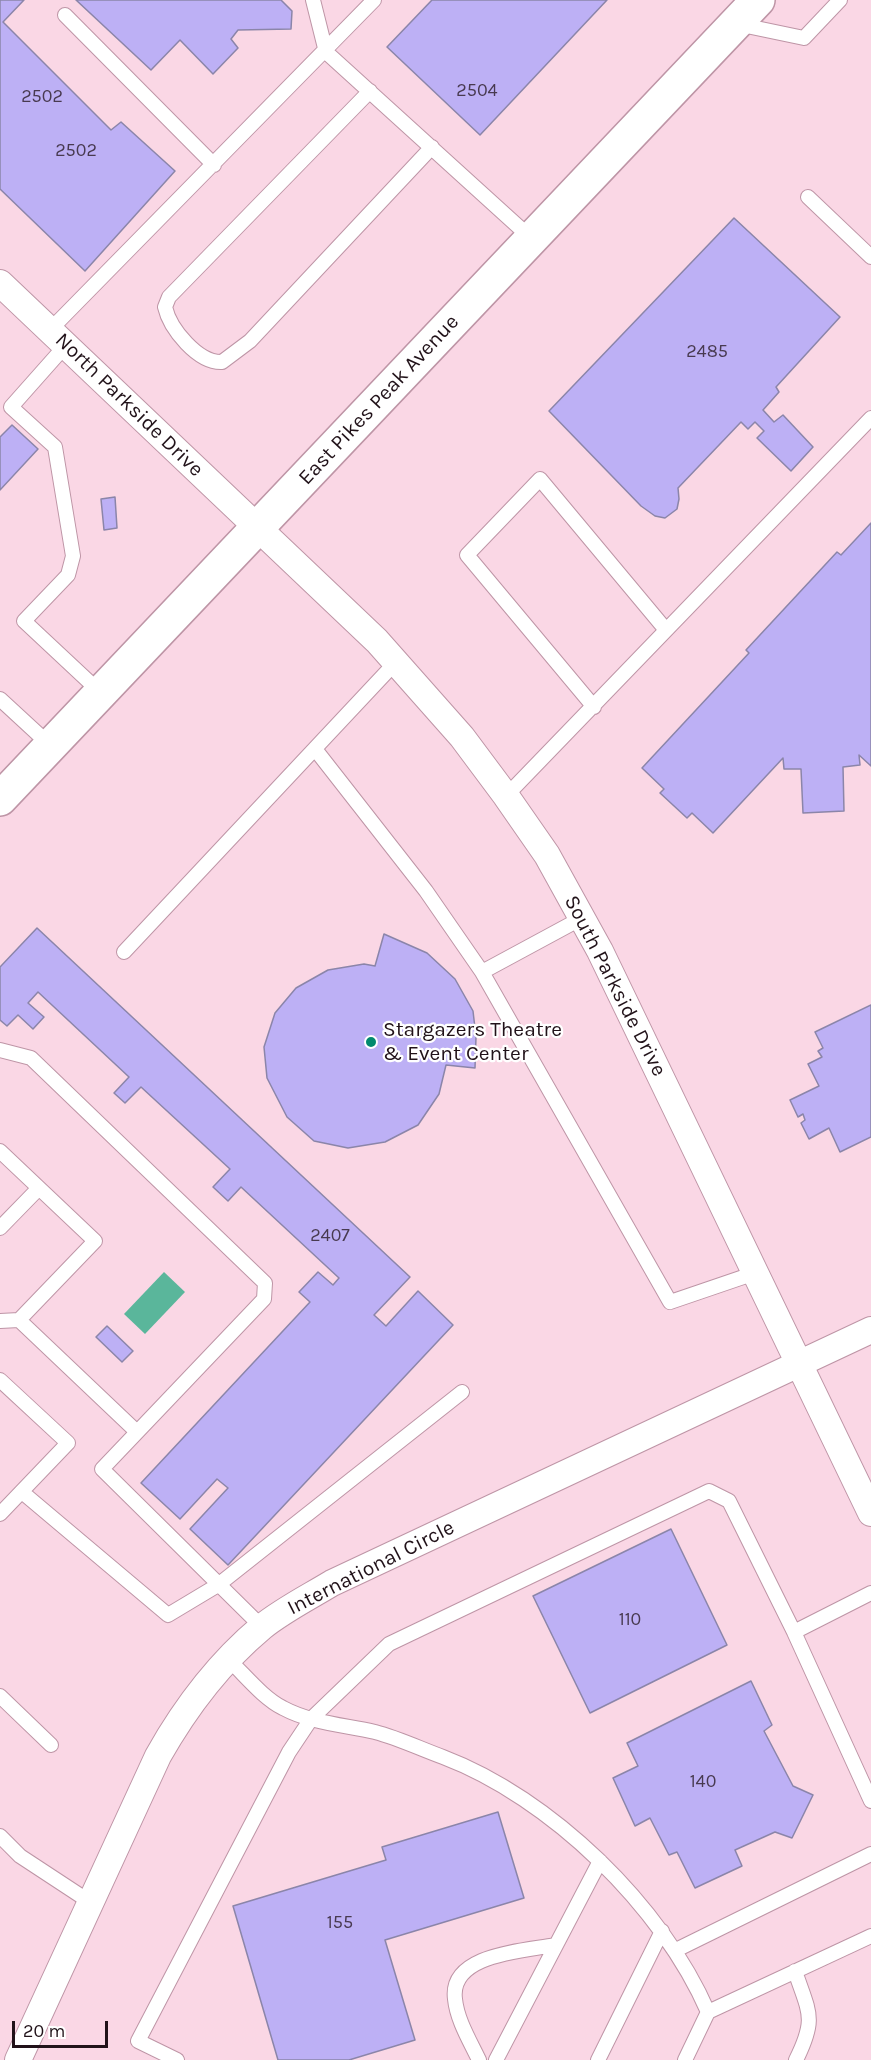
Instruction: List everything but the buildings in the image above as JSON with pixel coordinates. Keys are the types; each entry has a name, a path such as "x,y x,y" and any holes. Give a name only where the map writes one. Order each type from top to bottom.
{"main road":[{"name":"East Pikes Peak Avenue","path":"0,799 758,0"}],"street":[{"name":"North Parkside Drive","path":"0,283 258,528"},
{"name":"South Parkside Drive","path":"258,528 396,662 462,736 547,855 582,918 871,1513"},
{"name":"International Circle","path":"18,2060 158,1756 177,1722 202,1689 262,1627 333,1583 871,1330"}],"lane":[{"path":"314,0 326,51 532,239"},
{"path":"100,693 24,621 68,574 73,556 55,447 11,407 58,338 214,165 374,0"},
{"path":"735,24 804,38 840,0"},
{"path":"65,15 214,165"},
{"path":"370,91 170,297 165,306 172,326 206,359 222,362 250,341 432,147"},
{"path":"808,196 871,257"},
{"path":"506,796 871,418"},
{"path":"594,707 467,555 540,478 666,630"},
{"path":"124,952 396,662"},
{"path":"0,699 51,746"},
{"path":"315,749 426,891 482,972 670,1302 755,1273"},
{"path":"482,972 582,918"},
{"path":"0,1050 31,1058 264,1283 264,1299 102,1469 262,1627"},
{"path":"0,1151 95,1241 19,1320 0,1321"},
{"path":"0,1228 39,1188"},
{"path":"19,1320 137,1432"},
{"path":"0,1380 68,1443 0,1514"},
{"path":"22,1492 168,1615 218,1585 462,1392"},
{"path":"177,2060 138,2041 289,1752 311,1719 389,1644 709,1491 729,1502 794,1632 871,1801"},
{"path":"794,1632 871,1593"},
{"path":"229,1660 281,1707 311,1719 376,1733 478,1772 555,1822 600,1861 662,1931 694,1978 708,2012"},
{"path":"0,1696 51,1745"},
{"path":"0,1836 20,1856 90,1902"},
{"path":"676,1950 871,1854"},
{"path":"496,2060 600,1861"},
{"path":"598,2060 662,1931"},
{"path":"685,2060 708,2012 871,1936"},
{"path":"479,2060 455,2001 454,1988 458,1978 477,1962 494,1956 555,1945"},
{"path":"795,1971 810,2017 809,2035 796,2060"}],"shaded area":[{"path":"164,1272 185,1292 145,1334 124,1314"}],"place":[{"name":"Stargazers Theatre & Event Center","path":"371,1042"}]}
